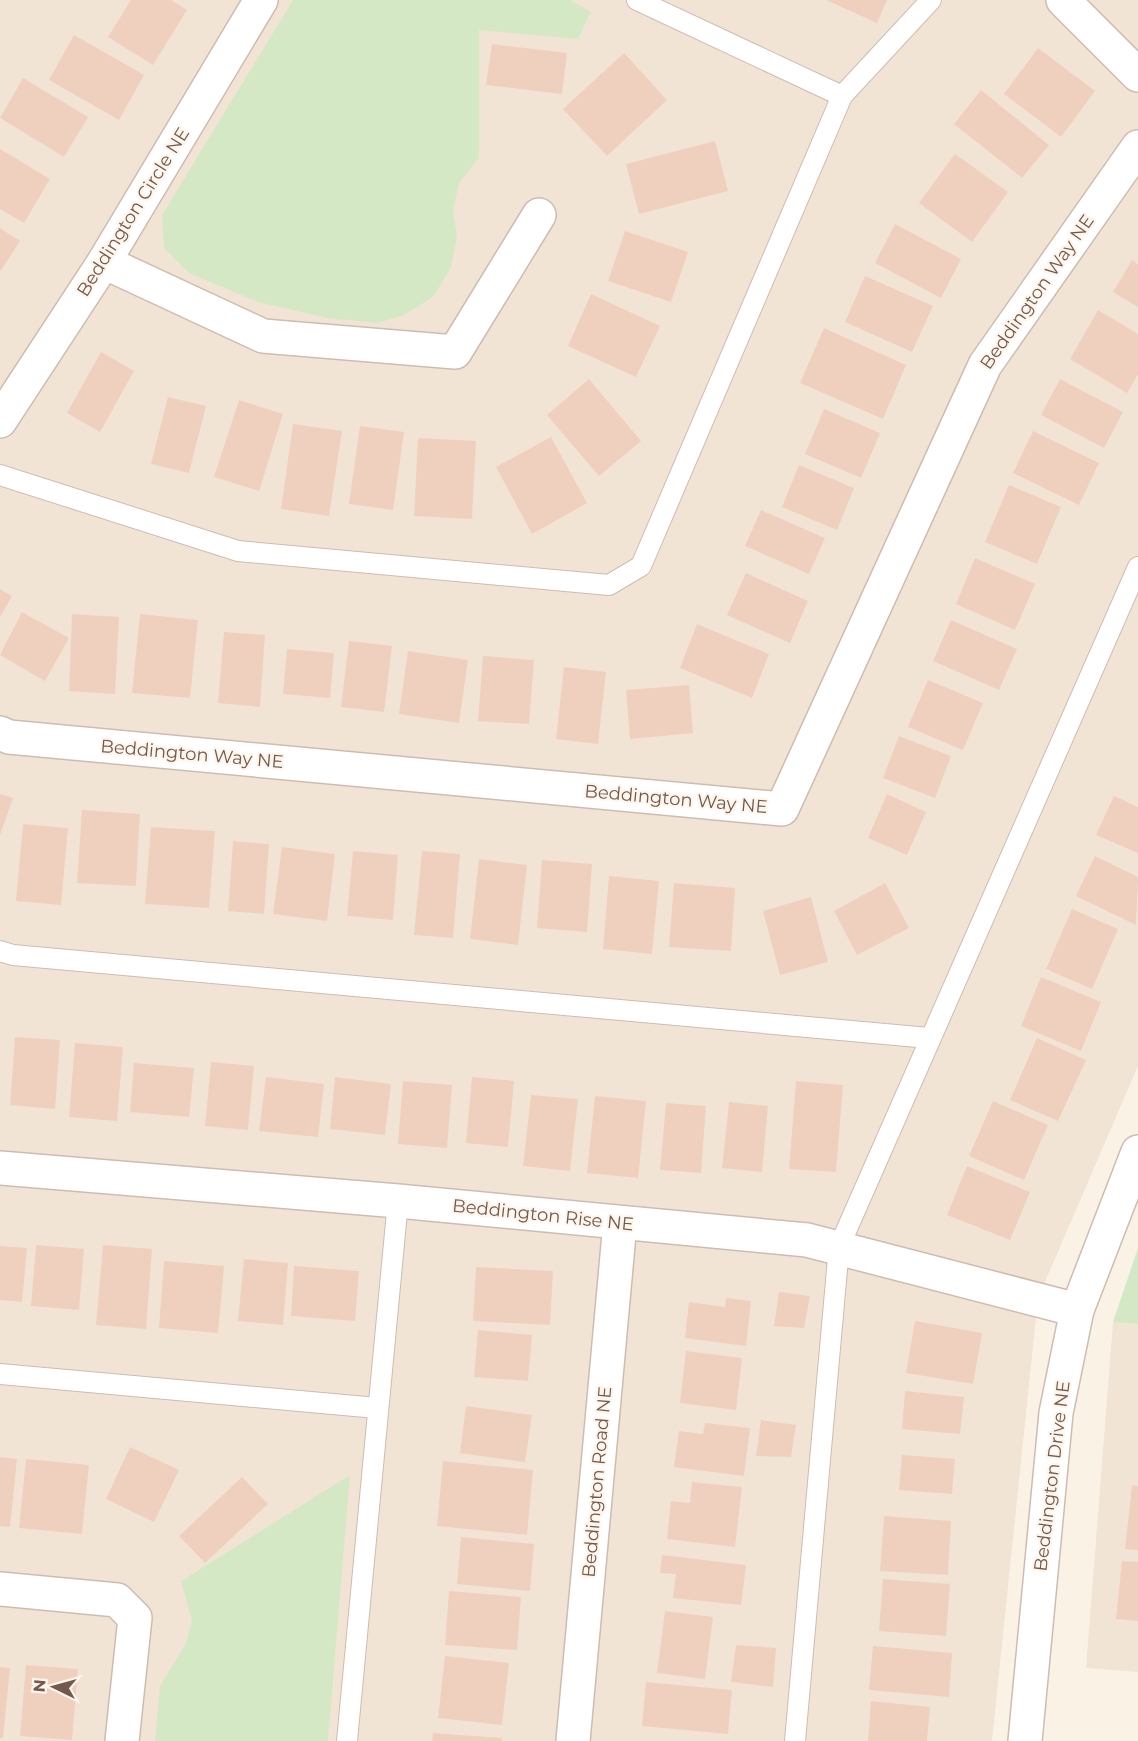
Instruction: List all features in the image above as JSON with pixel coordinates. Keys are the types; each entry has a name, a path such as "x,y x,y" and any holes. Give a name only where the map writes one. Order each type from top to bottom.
{"street":[{"name":"Beddington Circle NE","path":"0,422 104,261 261,0"},
{"path":"1063,0 1138,75"},
{"name":"Beddington Way NE","path":"0,733 9,737 782,809 985,365 1138,147"},
{"path":"104,261 263,336 455,352 539,215"},
{"name":"Beddington Drive NE","path":"1026,1741 1056,1413 1077,1310 1138,1152"},
{"name":"Beddington Rise NE","path":"0,1168 398,1201 807,1240 1077,1310"},
{"name":"Beddington Road NE","path":"573,1741 620,1223"},
{"path":"0,1589 117,1600 135,1618 122,1741"}],"lane":[{"path":"638,0 842,96"},
{"path":"0,475 238,551 609,585 641,566 842,96 931,0"},
{"path":"795,1741 839,1247 1138,567"},
{"path":"0,951 13,955 929,1038"},
{"path":"346,1741 398,1201"},
{"path":"0,1374 377,1408"}],"shaded area":[{"path":"0,0 1138,0 1138,1066 1038,1298 992,1741 0,1741"},
{"path":"1113,1322 1138,1324 1138,1672 1086,1668"}],"green space":[{"path":"293,0 571,0 591,12 578,39 479,30 479,158 459,183 453,211 457,235 451,268 433,297 404,315 378,323 327,318 258,302 189,273 164,248 162,215"},
{"path":"1138,1248 1138,1324 1113,1322"},
{"path":"350,1475 328,1741 155,1741 160,1686 186,1643 192,1621 181,1581"}],"building":[{"path":"131,0 171,0 187,10 153,65 108,37"},
{"path":"826,0 887,0 877,23"},
{"path":"74,35 144,75 119,120 49,80"},
{"path":"492,44 567,53 562,94 486,85"},
{"path":"1038,48 1095,91 1061,137 1004,94"},
{"path":"624,53 667,100 607,156 563,109"},
{"path":"23,78 88,117 64,157 0,118"},
{"path":"981,90 1049,145 1022,178 954,124"},
{"path":"715,141 728,191 639,214 626,164"},
{"path":"0,149 50,179 24,223 0,209"},
{"path":"955,154 1008,192 972,242 919,203"},
{"path":"895,224 961,259 941,298 875,263"},
{"path":"0,228 20,241 0,272"},
{"path":"625,231 688,252 671,302 608,281"},
{"path":"1132,260 1138,264 1138,307 1113,292"},
{"path":"865,276 933,306 912,352 845,322"},
{"path":"591,294 660,326 636,377 568,346"},
{"path":"1098,310 1138,334 1138,374 1127,393 1070,359"},
{"path":"824,328 906,365 883,419 800,383"},
{"path":"101,352 134,371 100,432 67,413"},
{"path":"589,379 641,441 599,476 547,415"},
{"path":"1060,379 1123,412 1104,448 1041,415"},
{"path":"168,397 206,406 189,473 151,464"},
{"path":"239,400 283,414 259,491 214,477"},
{"path":"824,409 880,433 861,478 805,454"},
{"path":"293,424 342,431 329,516 281,509"},
{"path":"360,426 404,432 393,510 349,504"},
{"path":"1033,431 1099,463 1079,505 1013,473"},
{"path":"551,437 587,503 532,534 496,467"},
{"path":"418,438 476,441 472,519 414,516"},
{"path":"799,465 854,488 837,530 782,507"},
{"path":"1009,485 1061,507 1037,564 985,542"},
{"path":"761,510 825,538 809,574 745,546"},
{"path":"975,558 1035,584 1015,630 956,604"},
{"path":"746,573 808,601 790,643 727,615"},
{"path":"0,589 12,596 0,617"},
{"path":"22,612 69,638 45,681 0,655"},
{"path":"72,614 119,617 115,694 69,691"},
{"path":"140,614 198,620 190,698 132,693"},
{"path":"951,620 1017,649 999,690 933,661"},
{"path":"697,624 769,654 752,698 680,668"},
{"path":"224,632 265,635 260,707 218,703"},
{"path":"349,641 392,646 384,712 341,707"},
{"path":"287,649 334,653 330,698 283,694"},
{"path":"408,651 468,660 459,723 399,714"},
{"path":"483,656 534,660 529,724 478,721"},
{"path":"564,667 606,672 598,744 556,739"},
{"path":"928,680 983,703 963,750 908,727"},
{"path":"689,685 693,733 630,739 626,690"},
{"path":"899,736 951,756 935,798 883,778"},
{"path":"0,794 13,798 0,835"},
{"path":"887,794 926,812 907,855 868,838"},
{"path":"1114,796 1138,807 1138,853 1096,835"},
{"path":"82,810 140,814 136,886 77,883"},
{"path":"23,824 68,828 61,905 16,901"},
{"path":"151,827 215,831 209,908 145,904"},
{"path":"233,841 269,844 264,914 228,911"},
{"path":"282,847 335,854 327,921 273,914"},
{"path":"353,851 398,855 393,920 347,916"},
{"path":"422,851 460,854 453,938 414,935"},
{"path":"1095,856 1138,877 1136,925 1076,896"},
{"path":"479,859 527,865 518,945 470,939"},
{"path":"542,860 592,864 587,932 537,928"},
{"path":"609,876 659,881 652,954 603,949"},
{"path":"674,883 735,888 731,951 669,947"},
{"path":"885,883 909,928 857,955 834,911"},
{"path":"811,897 828,962 780,975 763,911"},
{"path":"1072,909 1118,929 1092,989 1046,969"},
{"path":"1041,977 1101,1002 1081,1051 1021,1026"},
{"path":"15,1037 60,1040 55,1109 10,1105"},
{"path":"1037,1038 1086,1060 1058,1121 1010,1100"},
{"path":"75,1043 123,1047 117,1121 69,1117"},
{"path":"211,1062 254,1066 248,1130 205,1126"},
{"path":"134,1063 194,1068 189,1117 130,1112"},
{"path":"266,1077 324,1084 318,1137 259,1131"},
{"path":"335,1077 391,1084 385,1135 330,1129"},
{"path":"472,1077 514,1081 508,1147 466,1143"},
{"path":"403,1081 452,1085 447,1148 398,1144"},
{"path":"796,1081 843,1085 836,1172 789,1169"},
{"path":"531,1095 578,1099 570,1171 523,1166"},
{"path":"595,1096 646,1101 638,1178 587,1173"},
{"path":"993,1101 1048,1125 1024,1180 969,1156"},
{"path":"729,1102 768,1106 762,1172 722,1168"},
{"path":"666,1103 706,1106 701,1173 660,1170"},
{"path":"967,1166 1030,1192 1010,1240 947,1215"},
{"path":"36,1245 84,1249 79,1310 31,1306"},
{"path":"103,1245 152,1249 146,1329 96,1325"},
{"path":"0,1246 27,1248 22,1302 0,1300"},
{"path":"244,1259 288,1263 283,1325 238,1321"},
{"path":"164,1261 224,1266 218,1333 159,1328"},
{"path":"294,1266 359,1271 355,1321 291,1316"},
{"path":"476,1267 553,1271 550,1325 473,1321"},
{"path":"779,1292 810,1296 804,1328 774,1326"},
{"path":"726,1298 751,1301 746,1346 685,1338 689,1302 725,1307"},
{"path":"915,1321 982,1333 973,1384 906,1373"},
{"path":"478,1330 532,1335 528,1381 474,1377"},
{"path":"686,1351 742,1358 736,1410 680,1403"},
{"path":"905,1391 964,1397 960,1434 902,1429"},
{"path":"466,1406 532,1415 525,1462 460,1453"},
{"path":"761,1420 796,1425 791,1457 756,1456"},
{"path":"705,1423 750,1428 744,1476 674,1467 679,1431 703,1434"},
{"path":"130,1447 179,1470 154,1522 106,1499"},
{"path":"902,1455 955,1459 952,1494 899,1490"},
{"path":"0,1457 17,1459 10,1527 0,1526"},
{"path":"26,1459 89,1465 82,1534 19,1528"},
{"path":"443,1461 533,1470 527,1535 437,1526"},
{"path":"242,1477 268,1504 205,1563 179,1536"},
{"path":"692,1482 742,1487 735,1547 667,1539 671,1501 690,1503"},
{"path":"1132,1485 1138,1486 1138,1550 1125,1549"},
{"path":"884,1516 951,1521 948,1575 880,1571"},
{"path":"461,1537 534,1544 530,1591 457,1584"},
{"path":"662,1555 746,1565 741,1605 673,1598 676,1574 660,1573"},
{"path":"1122,1561 1138,1562 1138,1621 1116,1619"},
{"path":"883,1579 950,1584 946,1636 879,1631"},
{"path":"449,1591 521,1597 517,1650 445,1645"},
{"path":"665,1611 713,1617 705,1679 657,1673"},
{"path":"736,1645 776,1648 773,1687 731,1682"},
{"path":"873,1646 952,1653 949,1697 869,1690"},
{"path":"445,1656 509,1663 502,1725 438,1718"},
{"path":"26,1665 78,1669 72,1740 20,1736"},
{"path":"0,1667 10,1668 3,1738 0,1738"},
{"path":"646,1682 732,1690 728,1734 642,1726"},
{"path":"871,1701 930,1707 927,1741 868,1741"},
{"path":"433,1733 502,1738 502,1741 432,1741"}]}
